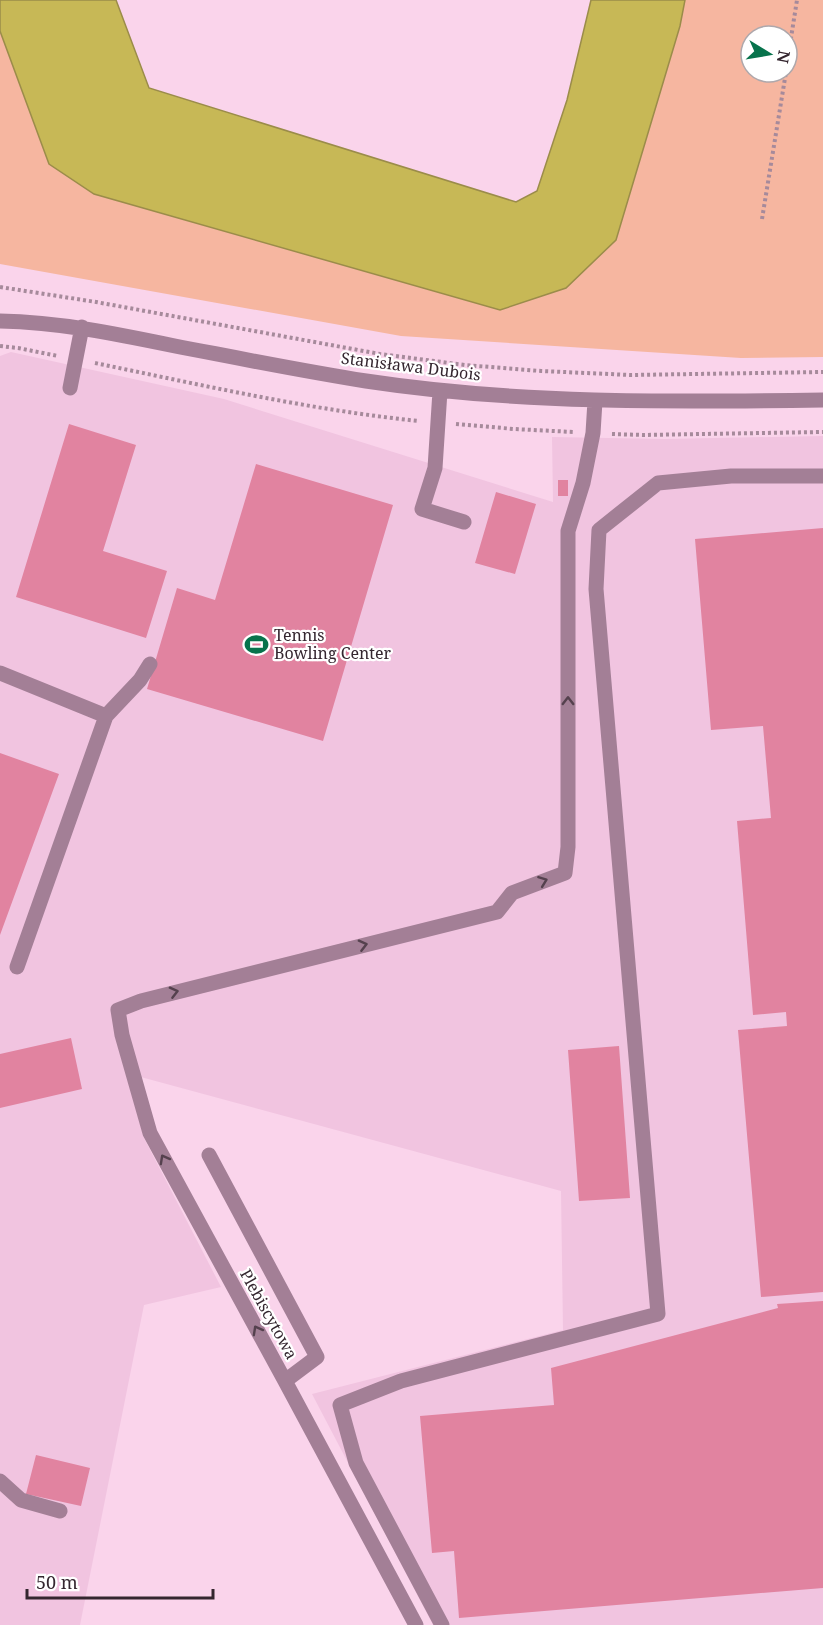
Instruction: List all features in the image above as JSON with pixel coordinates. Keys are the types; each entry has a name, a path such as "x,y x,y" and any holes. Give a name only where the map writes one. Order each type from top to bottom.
{"street":[{"name":"Stanisława Dubois","path":"0,321 82,327 367,381 440,391 594,401 823,400"},
{"path":"70,388 82,327"},
{"path":"440,391 435,468 422,509 464,522"},
{"name":"Plebiscytowa","path":"416,1625 150,1133 122,1035 118,1010 141,1001 497,912 512,893 565,873 568,847 568,531 583,483 593,433 594,401"},
{"path":"442,1625 356,1463 340,1405 400,1381 658,1314 596,589 599,530 658,483 731,476 823,476"},
{"path":"17,967 106,716 140,680 150,664"},
{"path":"0,673 106,716"},
{"path":"209,1155 317,1357 285,1381"},
{"path":"0,1481 21,1500 60,1511"}],"path":[{"path":"793,24 797,0"},
{"path":"762,219 784,84"},
{"path":"0,287 96,302 380,354 465,365 631,375 823,372"}],"shaded area":[{"path":"0,0 116,0 149,88 516,202 537,191 567,100 591,0 685,0 680,26 616,240 566,288 500,310 94,194 49,164 0,31"},
{"path":"685,0 823,0 823,357 741,358 401,336 0,264 0,31 49,164 500,310 680,26"},
{"path":"11,352 224,399 553,502 552,437 665,439 823,436 823,1625 433,1625 312,1394 563,1330 561,1191 126,1073 144,1138 221,1287 144,1305 80,1625 0,1625 0,356"}],"building":[{"path":"69,424 136,445 103,551 167,571 146,638 16,597"},
{"name":"Tennis Bowling Center","path":"256,464 393,505 323,741 147,689 177,588 215,600"},
{"path":"558,480 568,480 568,496 558,496"},
{"path":"496,492 536,504 515,574 475,563"},
{"path":"823,528 823,1292 761,1297 738,1030 787,1026 786,1012 753,1015 737,821 771,818 763,726 711,730 695,539"},
{"path":"0,753 59,774 0,935"},
{"path":"71,1038 82,1089 0,1108 0,1054"},
{"path":"619,1046 630,1198 579,1201 568,1050"},
{"path":"823,1301 823,1588 459,1618 454,1551 432,1553 420,1416 554,1405 551,1368 778,1308 777,1304"},
{"path":"36,1455 90,1468 81,1506 26,1494"}],"place":[{"name":"Tennis Bowling Center","path":"256,644"}]}
